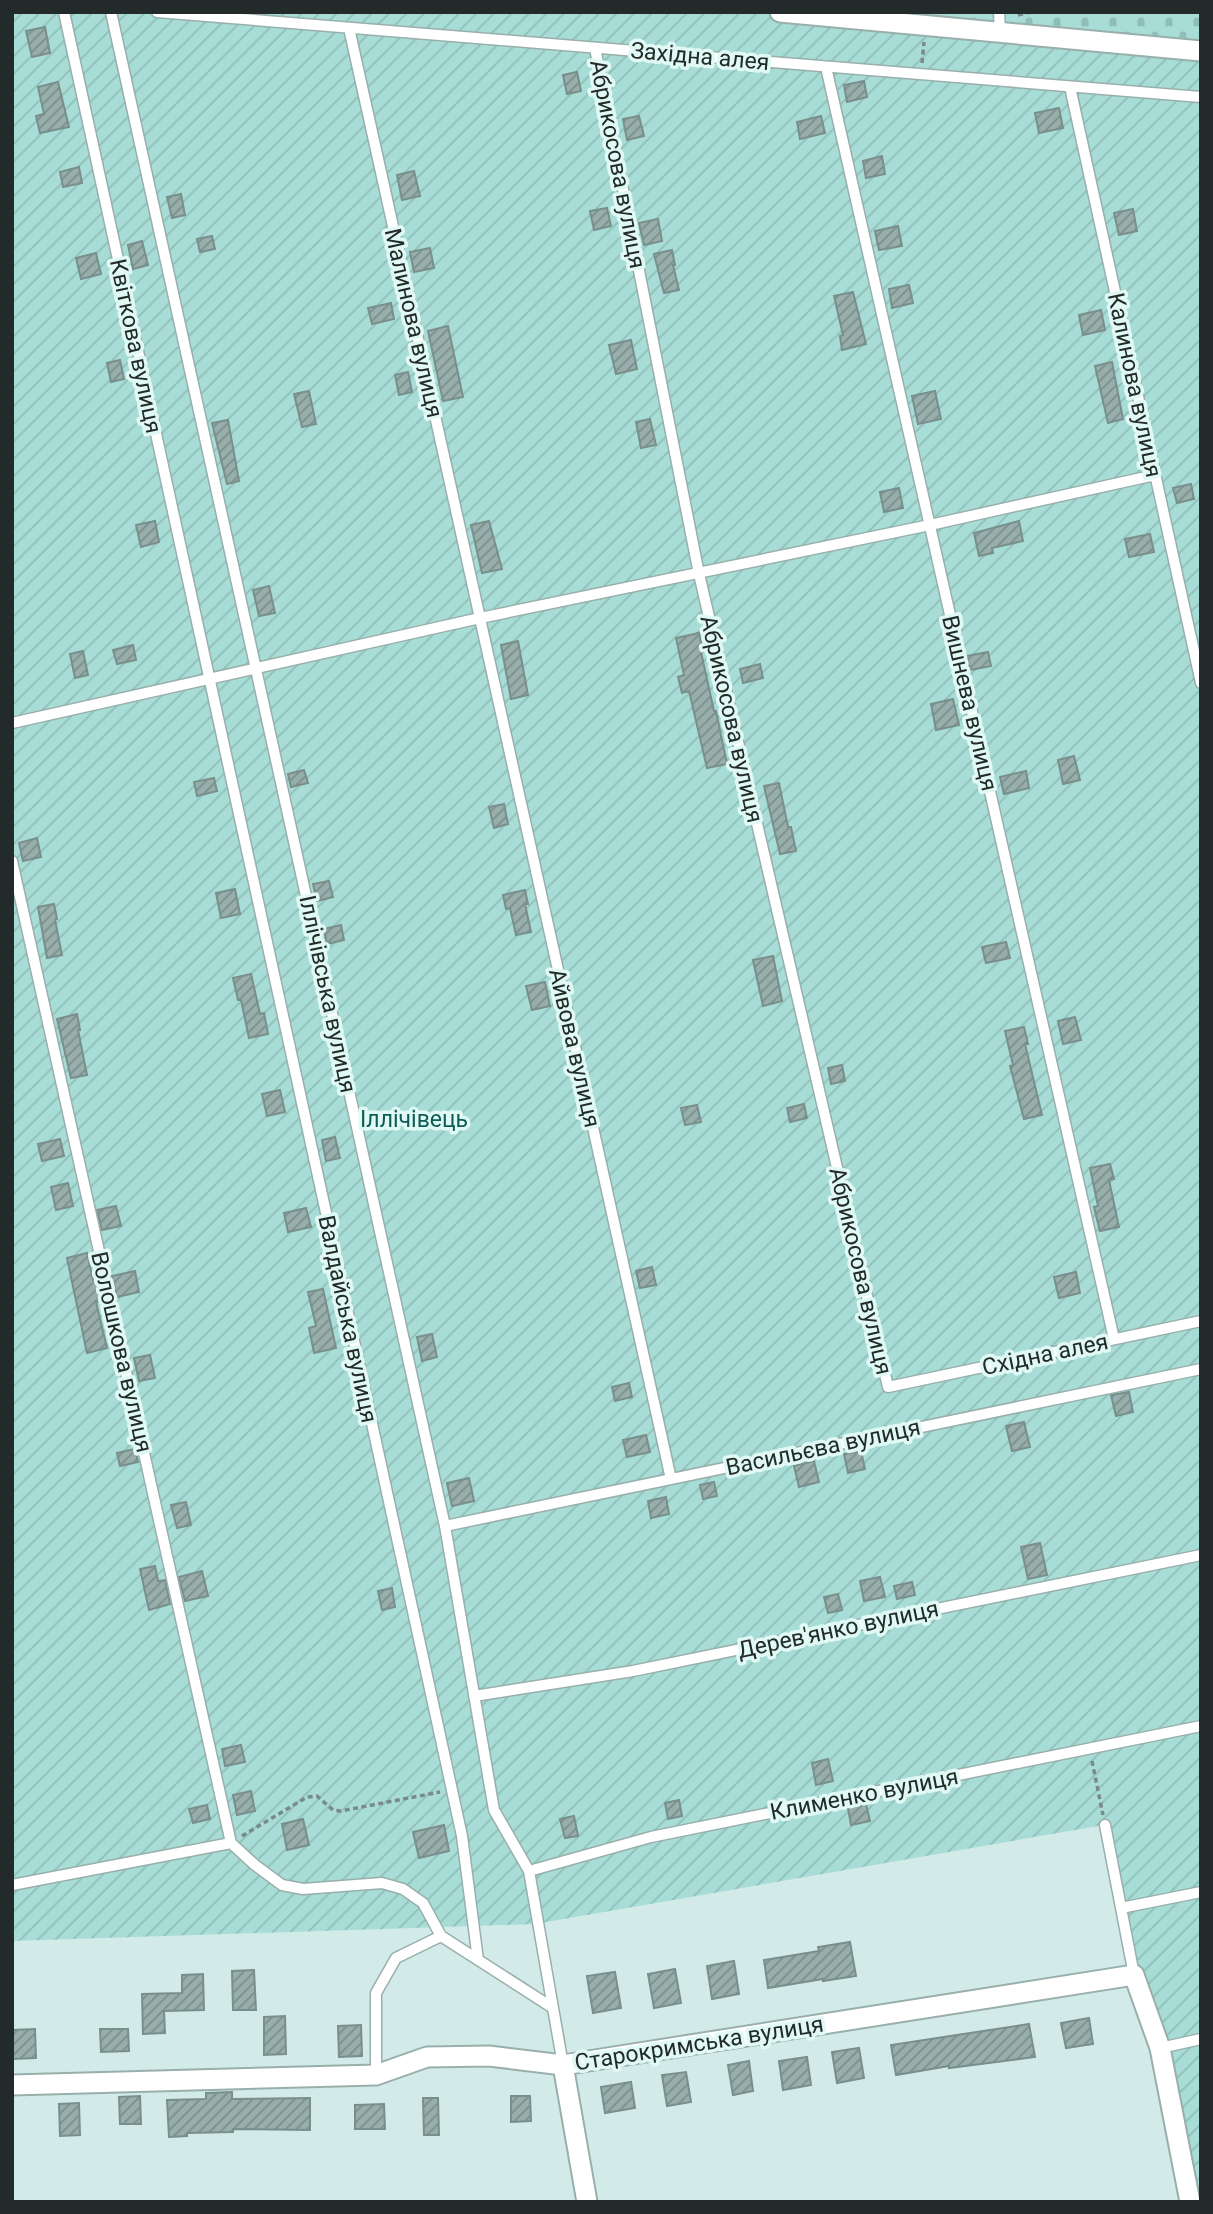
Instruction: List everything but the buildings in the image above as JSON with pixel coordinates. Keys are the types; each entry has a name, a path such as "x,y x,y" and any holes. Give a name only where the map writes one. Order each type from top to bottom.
{"street":[{"path":"780,12 1201,51"},
{"path":"1134,1975 1160,2048 1190,2202"},
{"name":"Старокримська вулиця","path":"12,2085 376,2075 427,2057 489,2056 563,2065 1134,1975"},
{"path":"563,2065 587,2202"}],"lane":[{"name":"Квіткова вулиця","path":"64,12 208,679"},
{"name":"Іллічівська вулиця","path":"111,12 445,1526 494,1810 528,1871 563,2065"},
{"name":"Західна алея","path":"157,12 1201,97"},
{"path":"999,12 1000,34"},
{"name":"Малинова вулиця","path":"349,28 480,618"},
{"name":"Абрикосова вулиця","path":"595,48 699,574 888,1387"},
{"name":"Вишнева вулиця","path":"826,67 1114,1339"},
{"name":"Калинова вулиця","path":"1070,87 1201,683"},
{"path":"12,723 480,618 699,574 1155,475"},
{"name":"Айвова вулиця","path":"480,618 671,1479"},
{"name":"Валдайська вулиця","path":"208,679 462,1836 478,1960"},
{"name":"Волошкова вулиця","path":"12,861 231,1843"},
{"name":"Східна алея","path":"888,1387 1201,1321"},
{"name":"Васильєва вулиця","path":"445,1526 1201,1369"},
{"name":"Дерев'янко вулиця","path":"474,1696 633,1671 1201,1555"},
{"name":"Клименко вулиця","path":"528,1871 651,1837 1201,1726"},
{"path":"1105,1825 1134,1975"},
{"path":"12,1885 231,1843 282,1885 303,1889 383,1883 404,1889 423,1903 441,1936 553,2008"},
{"path":"1121,1908 1201,1892"},
{"path":"376,2075 376,1993 396,1958 441,1936"},
{"path":"1160,2048 1201,2039"}],"path":[{"path":"921,75 926,26"},
{"path":"1090,1748 1105,1825"},
{"path":"231,1843 307,1797 317,1796 333,1810 341,1811 451,1790"}],"green space":[{"name":"Іллічівець","path":"12,12 780,12 1201,51 1201,2202 1190,2202 1134,1975 1104,1825 535,1924 12,1941"},
{"path":"780,12 1201,12 1201,51"}]}
